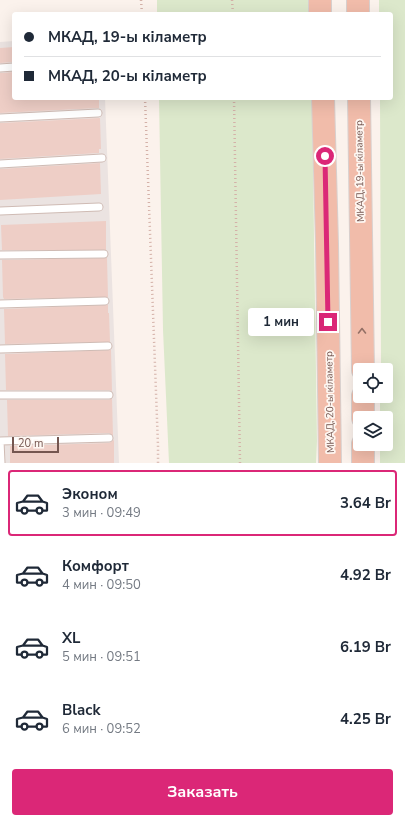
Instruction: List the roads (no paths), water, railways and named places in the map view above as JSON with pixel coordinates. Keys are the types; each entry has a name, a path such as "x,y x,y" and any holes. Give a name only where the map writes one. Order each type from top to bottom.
{"highway":[{"path":"320,0 320,12"},
{"path":"358,0 358,12"},
{"name":"МКАД, 20-ы кіламетр","path":"323,100 330,463"},
{"name":"МКАД, 19-ы кіламетр","path":"359,100 363,363"},
{"path":"363,451 363,463"}],"lane":[{"path":"0,68 12,67"},
{"path":"0,118 98,113"},
{"path":"0,164 102,158"},
{"path":"0,211 99,207"},
{"path":"0,255 104,254"},
{"path":"0,304 105,301"},
{"path":"0,348 108,346"},
{"path":"0,395 109,395"},
{"path":"0,437 2,463"},
{"path":"0,441 109,438"}]}
